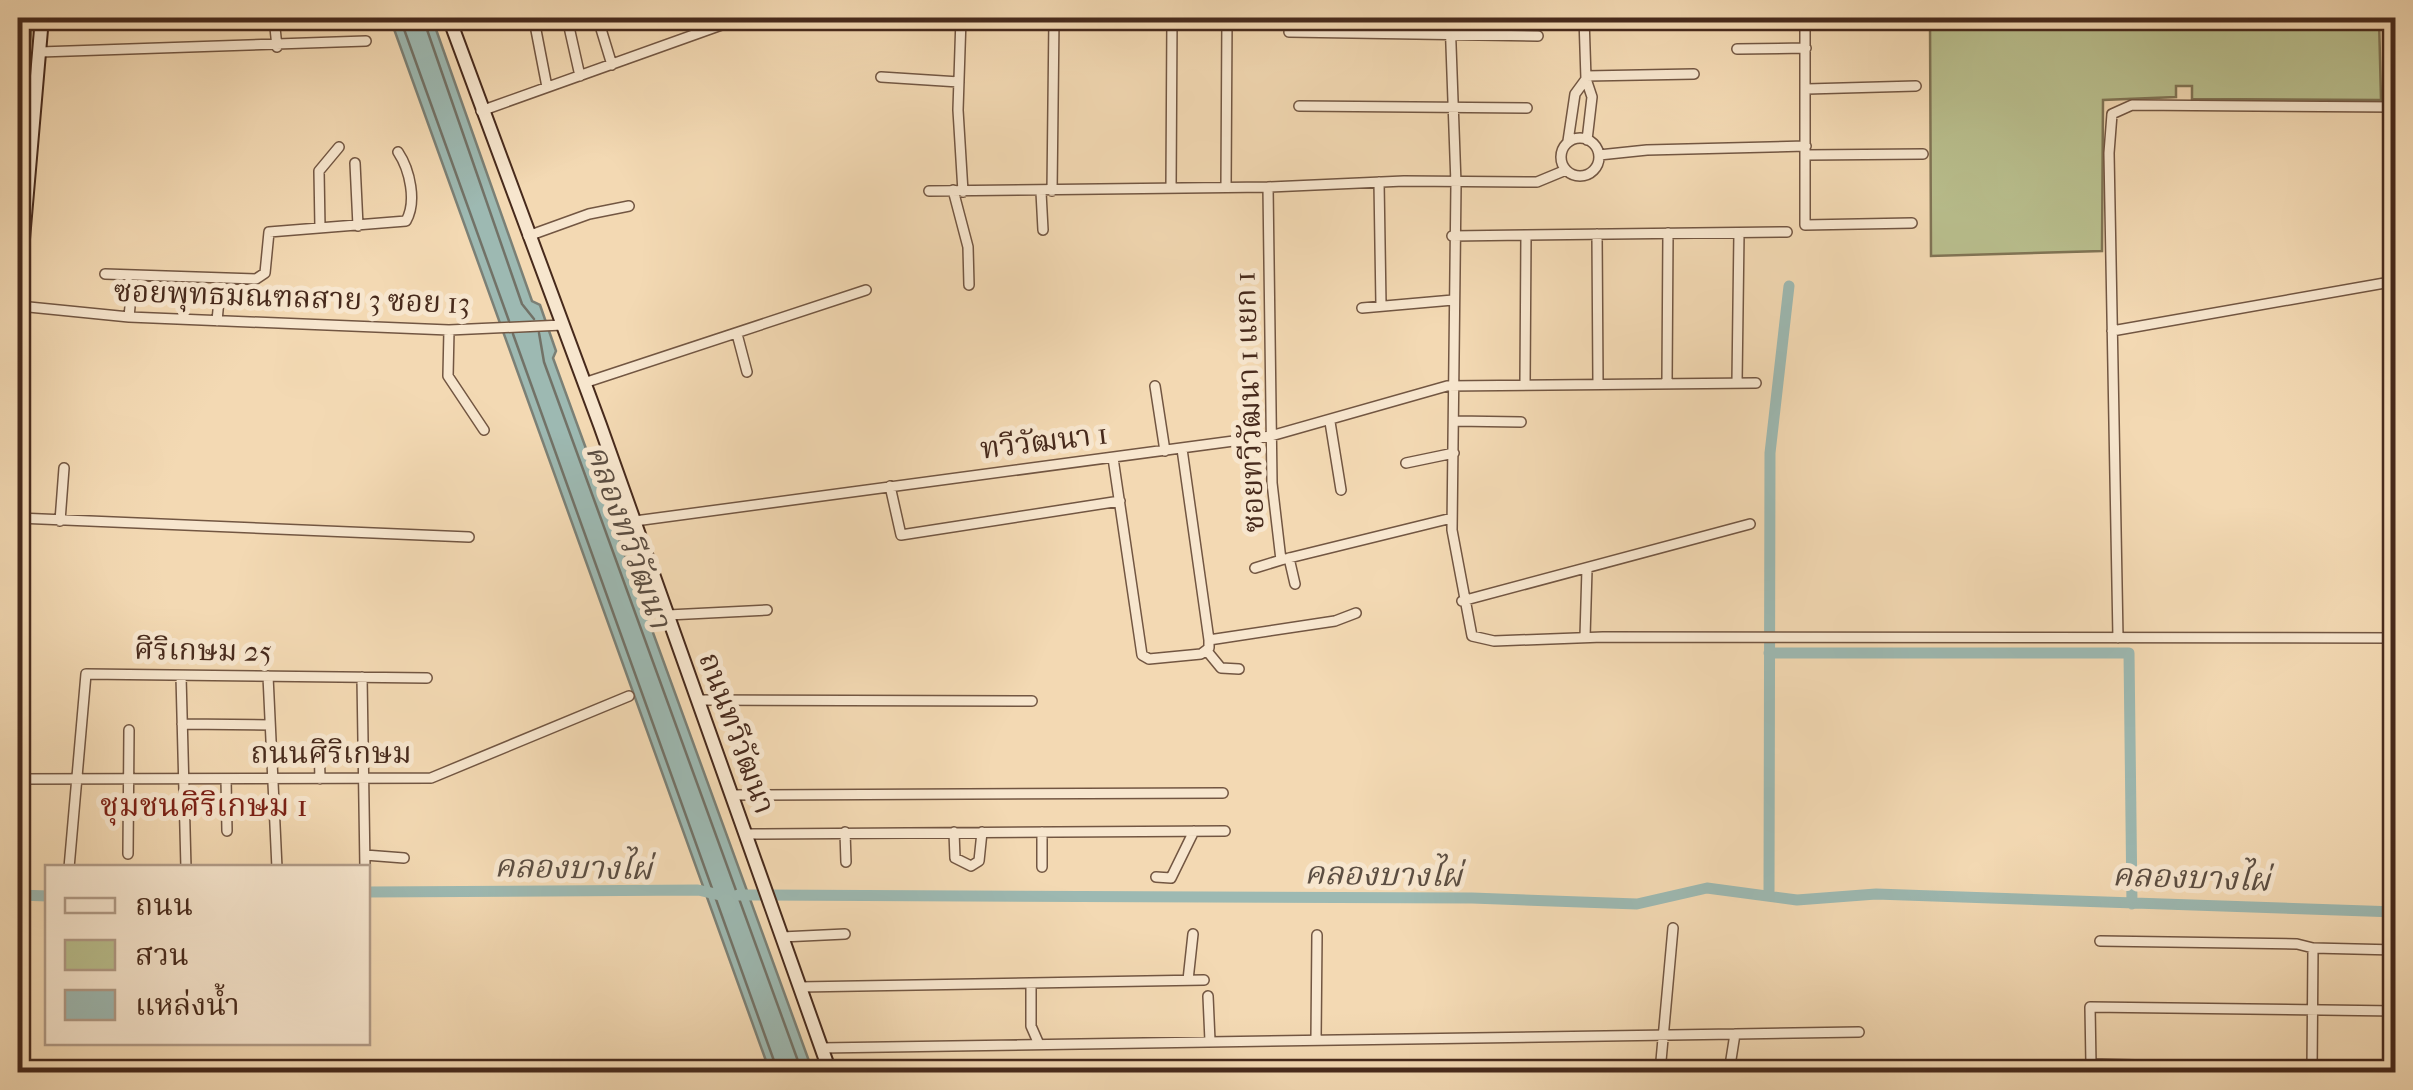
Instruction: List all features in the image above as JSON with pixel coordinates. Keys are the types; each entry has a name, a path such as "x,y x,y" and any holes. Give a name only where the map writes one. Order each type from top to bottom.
{"main road":[{"path":"18,361 19,276 42,18"},
{"name":"ถนนทวีวัฒนา","path":"448,18 584,382 830,1072"}],"street":[{"path":"274,18 277,47"},
{"path":"567,18 580,76"},
{"path":"481,111 741,18"},
{"path":"961,18 958,191 968,247 969,285"},
{"path":"1043,230 1054,18"},
{"path":"1171,188 1172,18"},
{"path":"1226,187 1227,18"},
{"path":"1450,18 1456,184 1452,236 1452,518 1462,601 1472,636 1483,641 1585,637 2396,638"},
{"path":"929,191 1379,182 1456,184 1537,182 1566,170 1587,175 1597,166 1599,155 1587,140 1592,97 1586,78 1584,18"},
{"path":"1912,223 1805,225 1806,20 1918,19"},
{"path":"536,25 547,87"},
{"path":"602,30 612,65"},
{"path":"1289,32 1538,36"},
{"path":"40,52 366,41"},
{"path":"1738,49 1806,48"},
{"path":"1586,78 1694,74"},
{"path":"881,77 959,82"},
{"path":"1566,170 1560,157 1568,142 1574,94 1586,78"},
{"path":"1807,90 1916,86"},
{"path":"1299,106 1527,108"},
{"path":"2118,638 2109,126 2118,108 2396,107"},
{"path":"1568,142 1587,140"},
{"path":"320,228 319,170 339,147"},
{"path":"1599,155 1647,150 1923,154"},
{"path":"105,274 261,277 270,232 410,218 409,173 398,152"},
{"path":"355,162 358,226"},
{"path":"1379,182 1381,305"},
{"name":"ซอยทวีวัฒนา 1 แยก 1","path":"1268,186 1272,436 1285,559 1452,518"},
{"path":"528,236 589,214 630,206"},
{"path":"1452,236 1787,232"},
{"path":"1667,382 1668,233"},
{"path":"1737,382 1738,233"},
{"path":"1596,234 1598,383"},
{"path":"1525,383 1526,235"},
{"path":"129,317 132,274"},
{"path":"218,321 221,278"},
{"path":"2112,331 2396,281"},
{"path":"584,382 866,290"},
{"path":"1362,308 1453,300"},
{"name":"ซอยพุทธมณฑลสาย 3 ซอย 13","path":"18,306 129,317 450,330 563,325"},
{"path":"450,330 448,376 484,430"},
{"path":"737,334 746,372"},
{"name":"ทวีวัฒนา 1","path":"634,521 1272,436 1330,422 1424,391 1454,387 1525,383 1756,383"},
{"path":"1156,386 1166,451"},
{"path":"1455,421 1521,422"},
{"path":"1330,422 1341,490"},
{"path":"1182,449 1208,646 1221,668 1239,669"},
{"path":"1406,463 1454,453"},
{"path":"1114,458 1142,655 1161,658 1335,621 1356,613"},
{"path":"60,520 64,468"},
{"path":"890,486 900,535 1120,501"},
{"path":"18,518 469,537"},
{"path":"1462,601 1750,524"},
{"path":"1255,568 1285,559 1295,584"},
{"path":"1585,637 1587,569"},
{"path":"668,615 766,610"},
{"name":"ศิริเกษม 25","path":"75,780 86,674 427,678"},
{"path":"181,676 186,865"},
{"path":"268,676 277,865"},
{"path":"362,677 365,865"},
{"name":"ถนนศิริเกษม","path":"18,779 430,778 629,696"},
{"path":"698,700 1032,701"},
{"path":"182,724 270,726"},
{"path":"128,854 129,730"},
{"path":"319,741 320,778"},
{"path":"226,779 227,831"},
{"path":"69,865 75,780"},
{"path":"732,795 1222,793"},
{"path":"1156,876 1171,878 1194,831"},
{"path":"746,834 1225,831"},
{"path":"845,832 846,862"},
{"path":"954,832 956,858 970,866 979,861 982,832"},
{"path":"1042,832 1042,867"},
{"path":"365,855 404,858"},
{"path":"1660,1072 1673,928"},
{"path":"782,938 845,934"},
{"path":"1188,980 1193,934"},
{"path":"1316,1038 1317,934"},
{"path":"2100,941 2396,950"},
{"path":"2312,1070 2313,948"},
{"path":"800,987 1204,980"},
{"path":"1031,984 1031,1026 1038,1042"},
{"path":"1208,996 1210,1041"},
{"path":"2396,1011 2090,1008 2092,1064 2396,1071"},
{"path":"821,1048 1858,1032"},
{"path":"1729,1072 1735,1034"}],"green space":[{"path":"18,18 32,18 18,208"},
{"path":"1930,18 2379,18 2381,100 2192,99 2192,86 2176,86 2176,97 2103,100 2102,251 1931,256"}],"water":[{"path":"390,18 432,18 532,301 540,305 556,351 553,358 813,1072 770,1072"}],"waterway":[{"path":"1769,896 1770,453 1789,286"},
{"path":"1769,653 2129,653 2132,904"},
{"name":"คลองบางไผ่","path":"738,895 1472,898 1637,904 1707,888 1797,900 1876,894 2396,912"},
{"name":"คลองบางไผ่","path":"370,892 698,890 720,895"},
{"name":"คลองบางไผ่","path":"18,895 45,896"}],"district":[{"name":"ชุมชนศิริเกษม 1","path":"204,805"}],"water label":[{"name":"คลองทวีวัฒนา","path":"629,536"}]}
